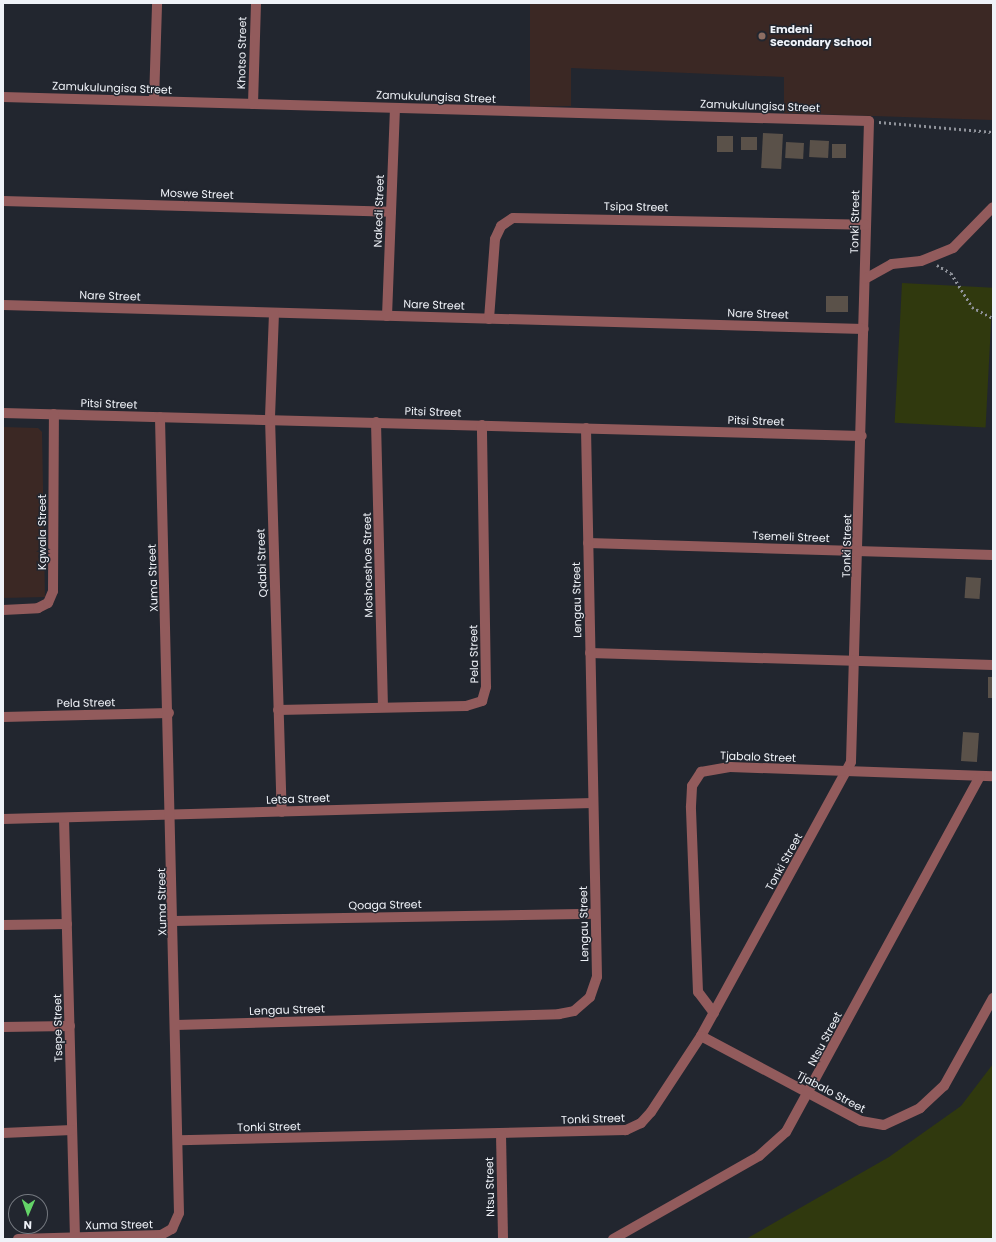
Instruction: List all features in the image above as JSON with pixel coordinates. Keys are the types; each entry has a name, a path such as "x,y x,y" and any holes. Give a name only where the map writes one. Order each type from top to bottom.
{"street":[{"path":"154,101 157,3"},
{"name":"Khotso Street","path":"253,104 256,3"},
{"name":"Zamukulungisa Street","path":"3,97 869,121"},
{"name":"Nakedi Street","path":"387,316 395,108"},
{"name":"Tonki Street","path":"179,1140 501,1134 632,1129 651,1112 701,1036 714,1013 848,772 854,750 869,121"},
{"name":"Moswe Street","path":"3,201 391,212"},
{"path":"865,279 892,264 928,258 952,248 993,207"},
{"name":"Tsipa Street","path":"490,319 495,239 501,226 513,218 866,225"},
{"name":"Nare Street","path":"3,305 864,329"},
{"name":"Qdabi Street","path":"274,313 270,418 282,812"},
{"name":"Pitsi Street","path":"3,413 270,418 862,436"},
{"name":"Kgwala Street","path":"3,610 38,608 48,603 53,591 54,414"},
{"name":"Xuma Street","path":"18,1239 154,1236 172,1229 180,1205 172,815 160,417"},
{"name":"Moshoeshoe Street","path":"376,422 383,707"},
{"name":"Pela Street","path":"278,710 475,705 485,696 482,425"},
{"name":"Lengau Street","path":"176,1025 569,1013 584,1004 596,986 586,428"},
{"name":"Tsemeli Street","path":"588,543 993,555"},
{"path":"590,653 993,665"},
{"name":"Pela Street","path":"3,717 169,713"},
{"name":"Tjabalo Street","path":"714,1013 698,992 691,806 694,780 700,772 721,767 993,776"},
{"name":"Ntsu Street","path":"613,1239 767,1150 786,1132 809,1094 980,776"},
{"name":"Letsa Street","path":"3,819 593,803"},
{"name":"Tsepe Street","path":"64,818 75,1238"},
{"name":"Qoaga Street","path":"174,922 595,914"},
{"path":"3,925 67,924"},
{"name":"Tjabalo Street","path":"701,1036 867,1124 884,1125 905,1116 928,1103 949,1080 993,998"},
{"path":"3,1027 70,1026"},
{"path":"3,1133 72,1130"},
{"name":"Ntsu Street","path":"501,1134 503,1239"}],"path":[{"path":"869,121 993,132"},
{"path":"928,258 951,273 972,307 993,318"}],"shaded area":[{"name":"Emdeni Secondary School","path":"530,3 993,3 993,120 784,113 784,77 571,68 571,106 530,107"},
{"path":"3,427 38,428 42,432 45,597 3,598"}],"green space":[{"path":"902,283 993,288 986,428 895,423"},
{"path":"993,1064 993,1239 746,1239 889,1157 961,1106"}],"building":[{"path":"763,133 783,134 781,169 761,168"},
{"path":"717,136 733,136 733,152 717,152"},
{"path":"741,137 757,137 757,150 741,150"},
{"path":"810,140 829,141 828,158 809,157"},
{"path":"786,142 804,143 803,159 785,158"},
{"path":"832,144 846,144 846,158 832,158"},
{"path":"826,296 848,296 848,312 826,312"},
{"path":"966,577 981,578 979,599 965,598"},
{"path":"988,677 993,677 993,698 988,698"},
{"path":"963,732 979,733 977,762 961,761"}],"place":[{"name":"Emdeni Secondary School","path":"762,36"}]}
